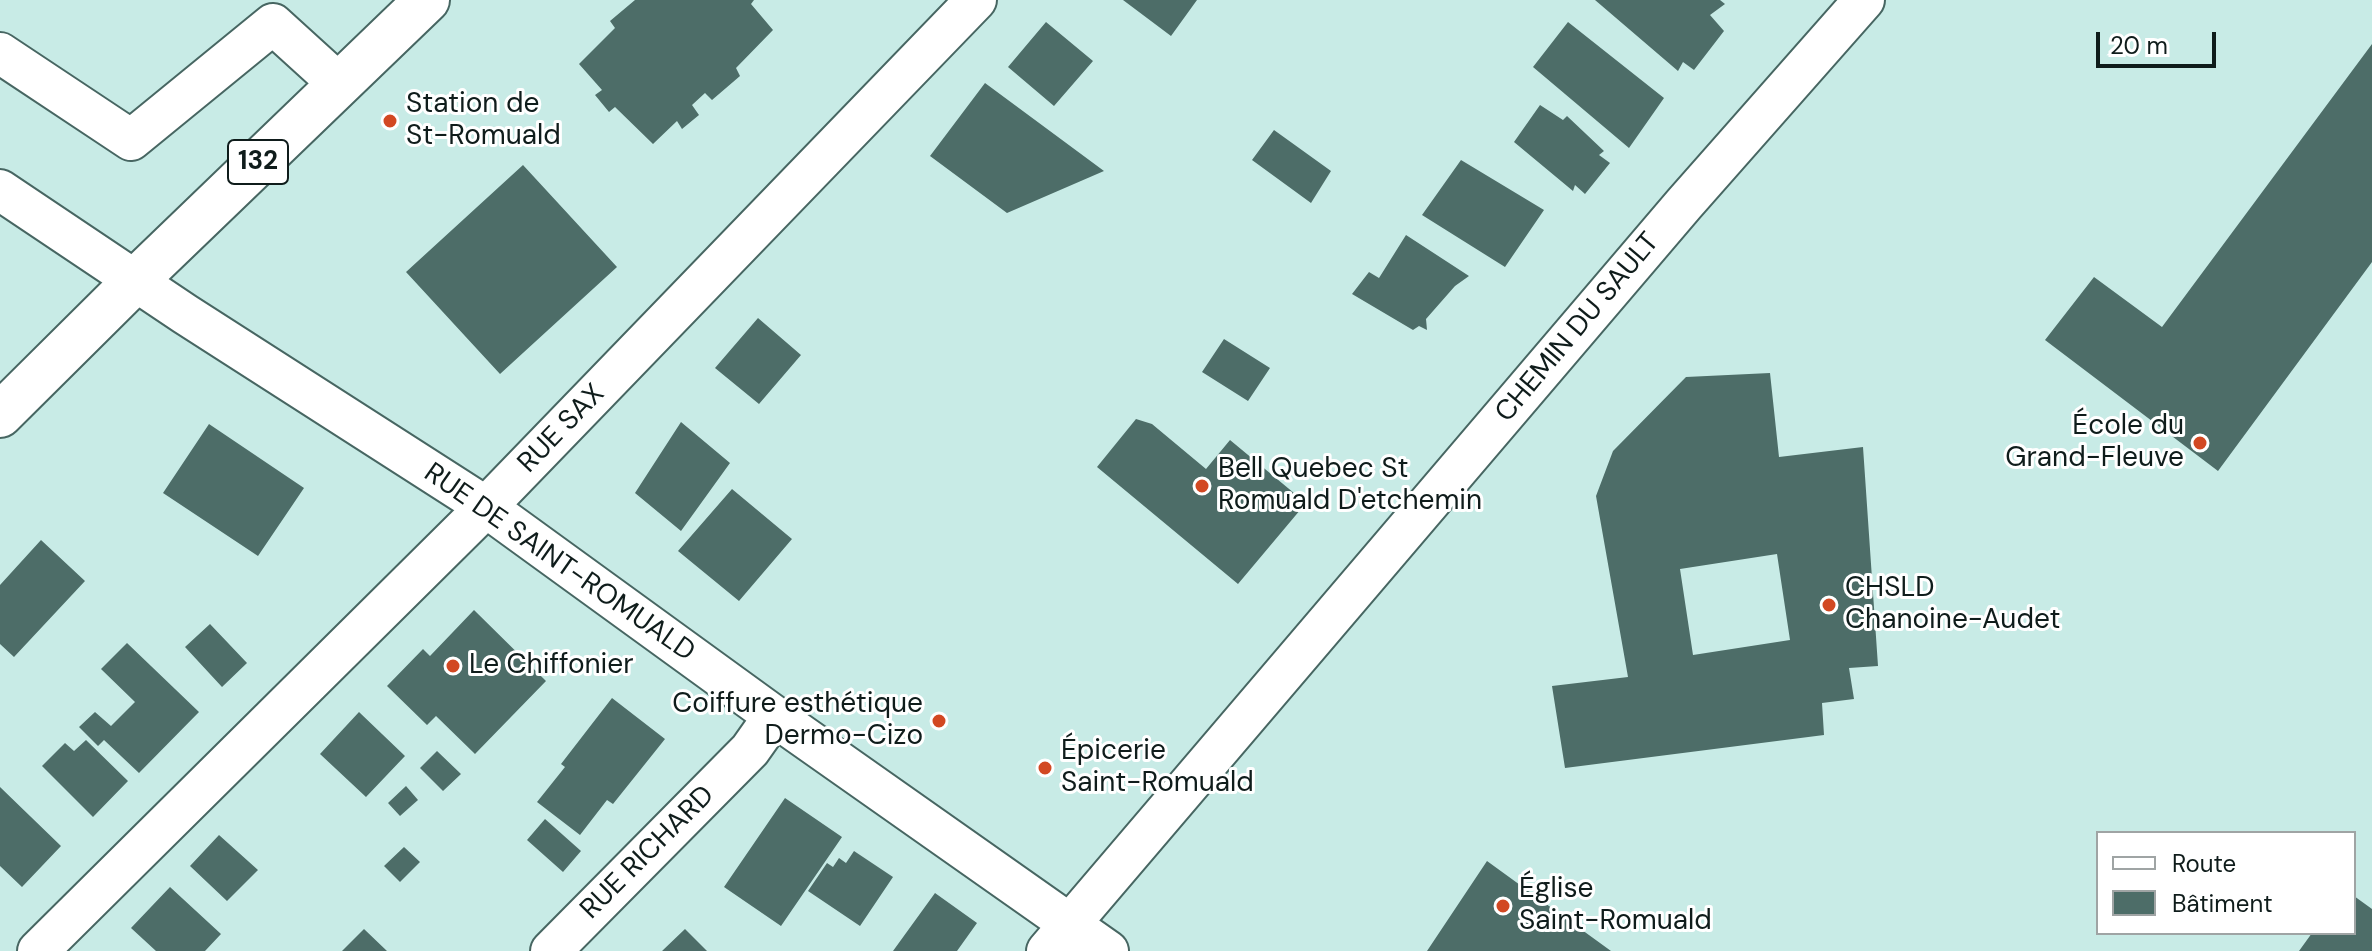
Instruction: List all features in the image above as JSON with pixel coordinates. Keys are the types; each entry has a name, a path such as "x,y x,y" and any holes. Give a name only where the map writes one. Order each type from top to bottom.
{"main road":[{"name":"132","path":"0,415 427,0"}],"street":[{"name":"RUE SAX","path":"38,951 486,507 976,0"},
{"name":"CHEMIN DU SAULT","path":"1059,938 1684,204 1864,0"},
{"path":"0,53 131,140 264,12 339,84"},
{"name":"RUE DE SAINT-ROMUALD","path":"0,190 135,281 486,507 774,716 1059,938 1108,951"},
{"name":"RUE RICHARD","path":"551,951 750,750 774,716"}],"building":[{"path":"635,0 754,0 751,4 773,30 736,68 740,76 712,100 705,93 692,105 699,115 682,129 677,121 653,144 615,107 609,112 595,95 602,90 579,64 615,28 610,21"},
{"path":"1123,0 1197,0 1171,36"},
{"path":"1595,0 1720,0 1725,4 1710,15 1724,31 1694,70 1683,62 1678,71"},
{"path":"1046,22 1093,61 1054,106 1008,67"},
{"path":"1568,22 1664,98 1629,148 1533,67"},
{"path":"2372,44 2372,262 2218,471 2045,340 2094,277 2162,327"},
{"path":"985,83 1104,171 1007,213 930,156"},
{"path":"1540,105 1563,120 1567,116 1604,151 1599,155 1610,163 1585,194 1575,185 1573,191 1514,142"},
{"path":"1274,130 1331,171 1311,203 1252,160"},
{"path":"1461,160 1544,210 1505,267 1422,215"},
{"path":"523,165 617,267 500,374 406,272"},
{"path":"1406,235 1469,276 1455,286 1426,319 1427,330 1419,326 1413,330 1352,294 1369,272 1379,278"},
{"path":"758,318 801,355 759,404 715,368"},
{"path":"1224,339 1270,368 1248,401 1202,372"},
{"name":"CHSLD Chanoine-Audet","path":"1770,373 1779,457 1863,447 1878,666 1849,668 1854,699 1822,703 1824,735 1565,768 1552,686 1628,677 1596,496 1613,451 1686,377","holes":["1777,554 1790,640 1693,655 1680,569"]},
{"name":"Bell Quebec St Romuald D'etchemin","path":"1136,419 1152,424 1206,469 1230,440 1306,503 1238,584 1097,467"},
{"path":"681,422 730,463 681,531 635,493"},
{"path":"209,424 304,488 258,556 163,493"},
{"path":"732,489 792,539 739,601 678,551"},
{"path":"41,540 85,581 14,657 0,644 0,585"},
{"path":"474,610 546,681 475,754 436,716 427,725 387,686 423,649 430,656"},
{"path":"210,624 247,663 222,687 185,647"},
{"path":"127,643 199,712 139,773 104,740 98,746 79,727 95,712 111,726 135,702 101,669"},
{"path":"612,698 665,739 613,804 607,800 580,835 537,802 565,767 561,764"},
{"path":"359,712 405,756 366,797 320,754"},
{"path":"86,740 128,781 93,817 42,766 65,743 74,751"},
{"path":"437,751 461,774 443,791 420,768"},
{"path":"406,786 418,800 400,816 388,803"},
{"path":"0,787 61,846 22,887 0,866"},
{"path":"785,798 842,837 781,926 724,887"},
{"path":"545,819 581,851 563,872 527,840"},
{"path":"219,835 258,870 227,901 190,866"},
{"path":"404,847 420,862 400,882 384,866"},
{"path":"854,851 893,877 860,926 808,891 827,863 833,867 839,858 846,863"},
{"name":"Église Saint-Romuald","path":"1487,861 1611,951 1427,951"},
{"path":"170,887 221,934 205,951 156,951 131,928"},
{"path":"935,893 977,923 957,951 893,951"},
{"path":"2356,897 2372,909 2372,951 2299,951 2311,935 2356,935"},
{"path":"364,929 387,951 342,951"},
{"path":"685,929 707,951 662,951"}],"place":[{"name":"Station de St-Romuald","path":"390,121"},
{"name":"École du Grand-Fleuve","path":"2200,443"},
{"name":"Bell Quebec St Romuald D'etchemin","path":"1202,486"},
{"name":"CHSLD Chanoine-Audet","path":"1829,605"},
{"name":"Le Chiffonier","path":"453,666"},
{"name":"Coiffure esthétique Dermo-Cizo","path":"939,721"},
{"name":"Épicerie Saint-Romuald","path":"1045,768"},
{"name":"Église Saint-Romuald","path":"1503,906"}]}
